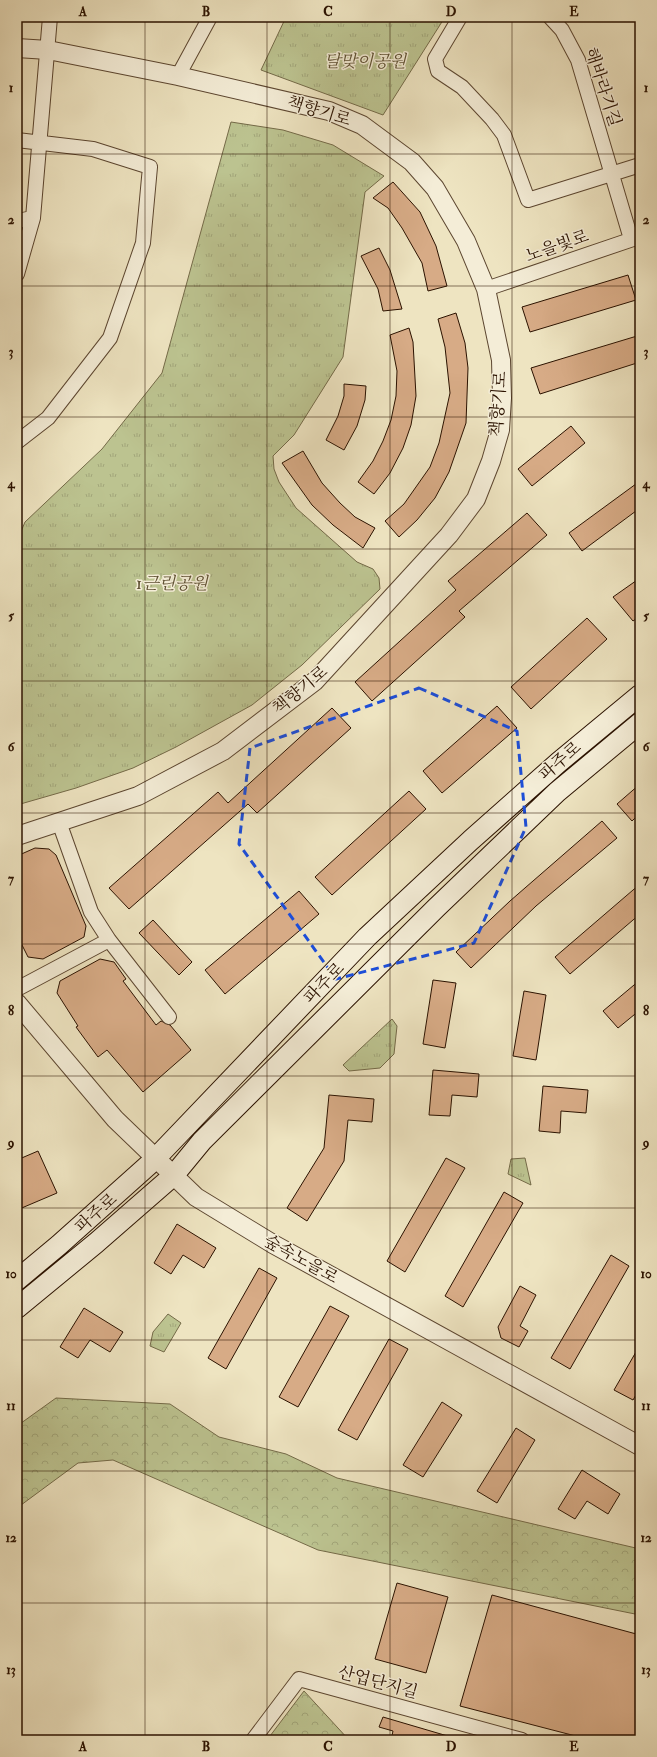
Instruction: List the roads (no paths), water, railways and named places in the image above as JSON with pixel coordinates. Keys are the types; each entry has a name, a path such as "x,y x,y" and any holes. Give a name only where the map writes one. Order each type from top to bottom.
{"main road":[{"name":"파주로","path":"17,1280 59,1246 157,1158 367,937 471,840 559,762 640,695"},
{"name":"파주로","path":"17,1308 96,1243 174,1175 202,1141 436,908 557,792 640,723"}],"street":[{"path":"17,274 34,218 50,17"},
{"path":"178,76 210,17"},
{"path":"460,17 435,59 436,66 438,71 462,88 492,118 504,135 528,200 640,165"},
{"name":"해바라기길","path":"550,17 562,30 578,60 612,173 636,238"},
{"name":"책향기로","path":"17,48 48,50 178,76 328,111 362,124 412,162 435,188 466,241 486,289 501,360 502,398 500,430 491,461 476,498 449,535 315,681 223,751 138,796 17,836"},
{"path":"17,140 93,149 150,167 143,243 110,338 48,418 17,442"},
{"path":"17,221 34,218"},
{"name":"노을빛로","path":"486,289 636,238"},
{"path":"59,822 91,912 109,940 169,1017"},
{"path":"17,989 109,940"},
{"name":"숲속노을로","path":"17,1002 115,1119 196,1197 273,1244 640,1446"},
{"name":"산업단지길","path":"253,1740 299,1678 522,1740"}],"park label":[{"name":"달맞이공원","path":"365,61"},
{"name":"1근린공원","path":"172,583"}]}
